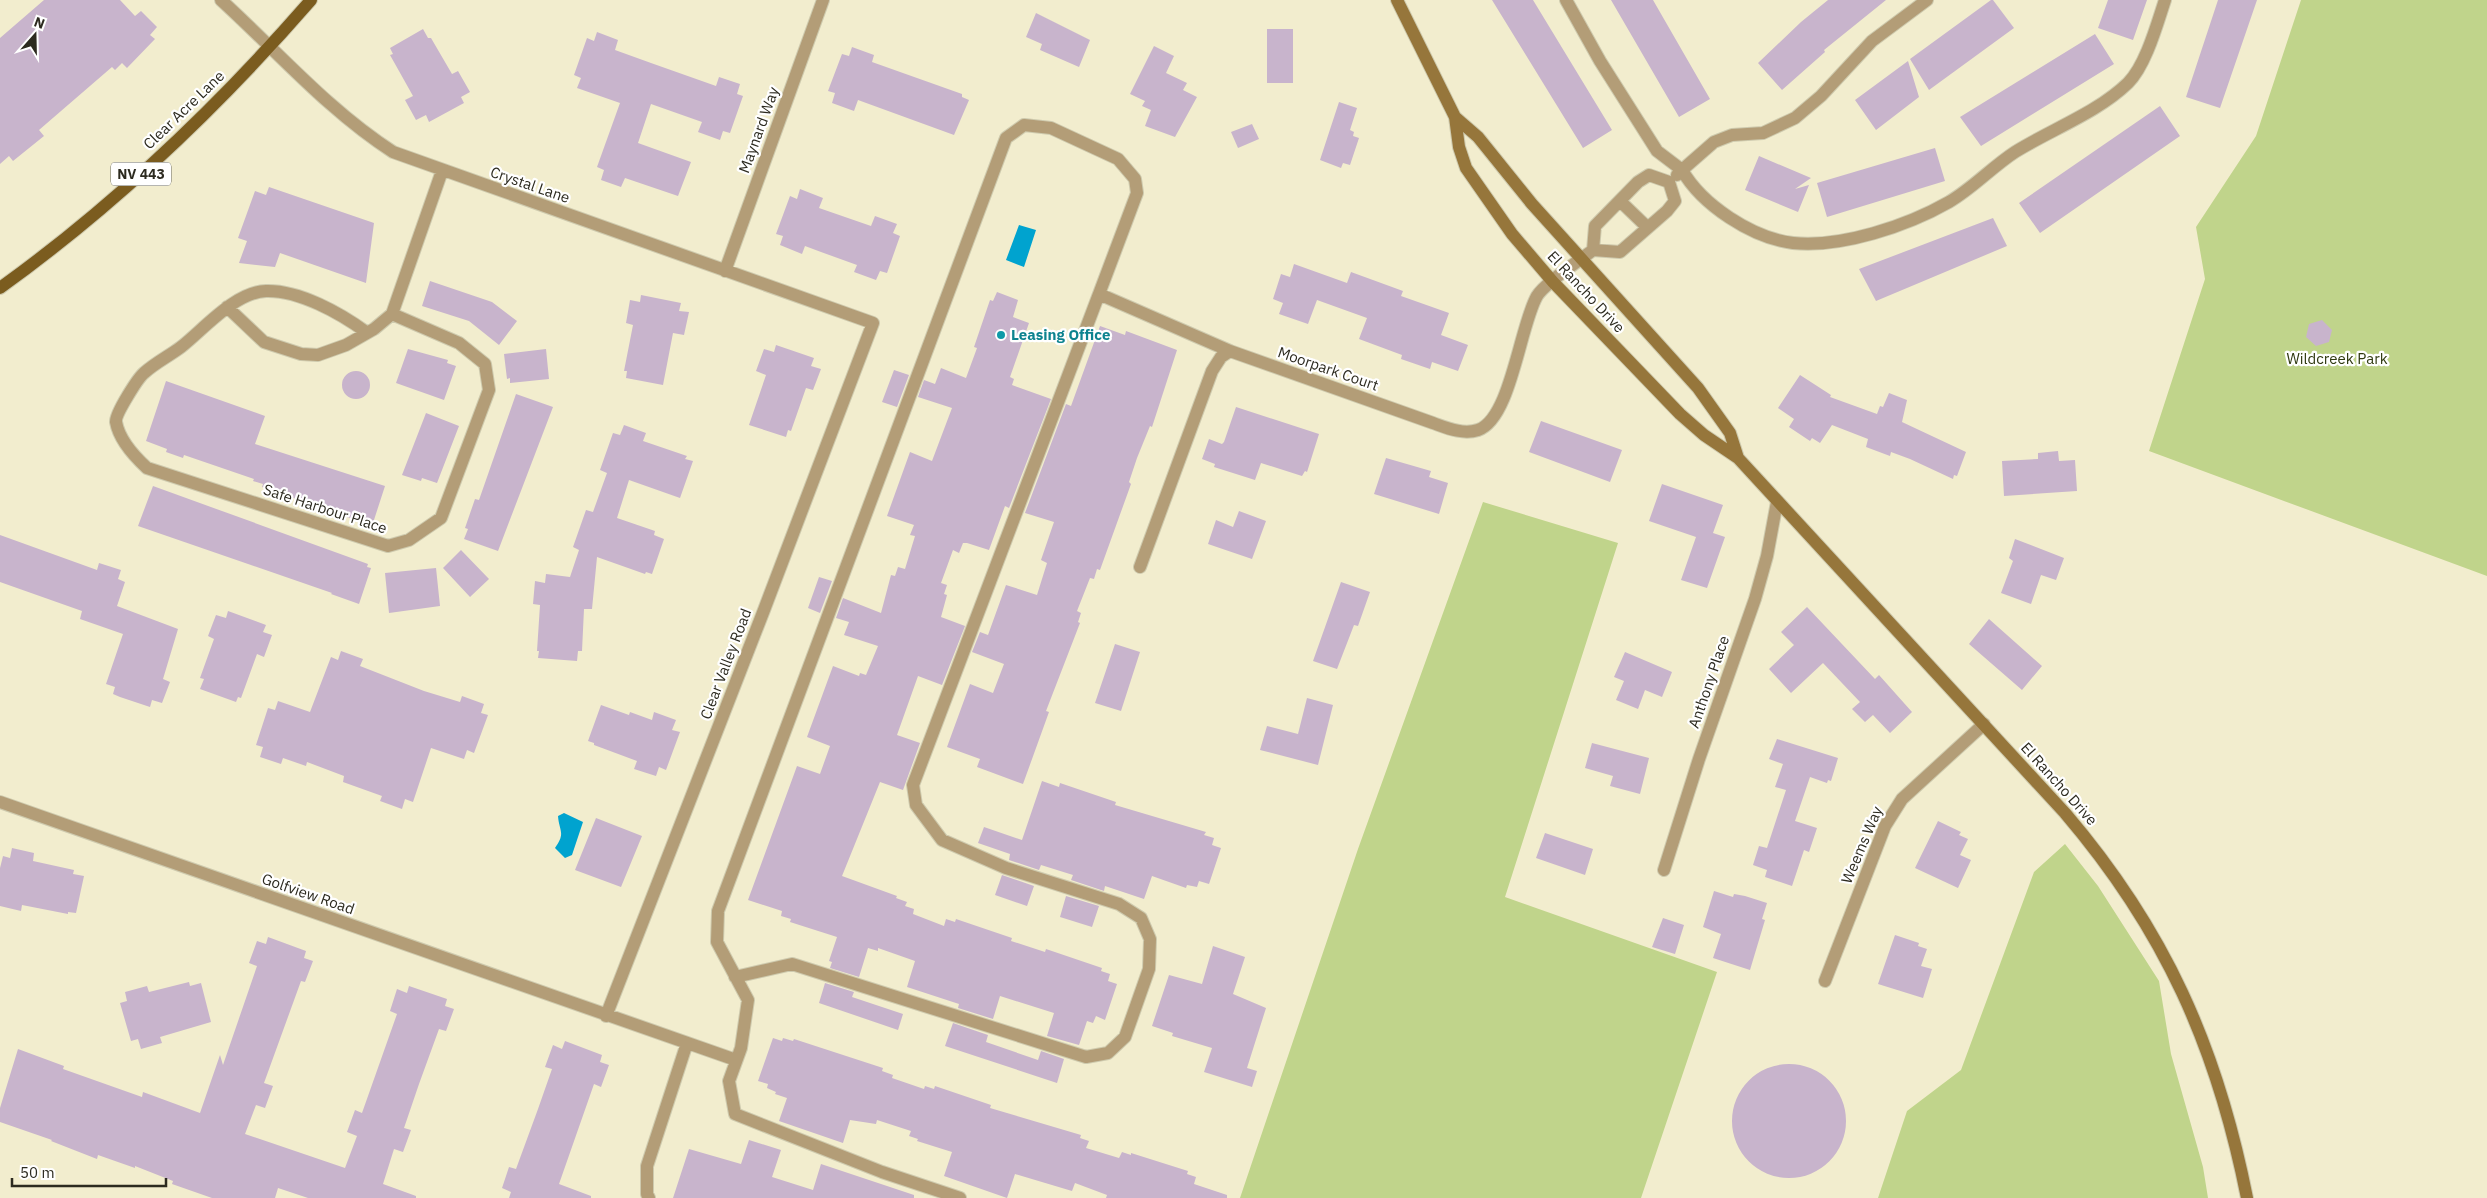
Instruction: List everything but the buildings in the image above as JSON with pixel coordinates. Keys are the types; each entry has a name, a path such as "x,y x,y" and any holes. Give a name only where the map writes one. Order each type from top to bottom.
{"main road":[{"name":"Clear Acre Lane","path":"0,288 92,216 152,164 224,95 271,46 310,0"},
{"name":"El Rancho Drive","path":"1397,0 1455,117 1459,147 1466,168 1512,234 1553,282 1680,414 1704,435 1738,458 1984,724 2092,844 2152,933 2206,1044 2233,1131 2247,1198"},
{"name":"El Rancho Drive","path":"1455,117 1478,137 1532,204 1698,388 1730,434 1738,458"}],"street":[{"name":"Crystal Lane","path":"221,0 336,109 369,137 393,152 873,323"},
{"name":"Maynard Way","path":"725,271 823,0"},
{"path":"1566,0 1600,61 1657,151 1682,170 1692,187 1726,216 1746,227 1791,243 1817,243 1881,231 1951,201 2015,152 2111,97 2129,82 2137,70 2165,0"},
{"path":"1669,182 1714,142 1732,135 1763,133 1795,118 1821,96 1872,42 1927,0"},
{"path":"735,977 792,964 1086,1057 1108,1053 1125,1037 1149,970 1150,939 1141,918 1119,904 1006,868 942,840 916,805 914,785 1137,193 1135,178 1118,159 1051,128 1024,125 1006,138 718,911 717,942 735,977 748,1000 741,1048 729,1081 734,1114 882,1172 960,1198"},
{"path":"227,307 264,342 301,354 318,355 331,351 346,345 379,326 392,314 442,171"},
{"path":"1649,175 1669,182 1675,201 1667,212 1647,227 1620,252 1593,250 1595,226 1638,182 1649,175"},
{"path":"1620,201 1647,227"},
{"name":"Moorpark Court","path":"1099,294 1230,351 1433,424 1454,430 1478,430 1490,422 1501,403 1538,296 1593,250"},
{"name":"Safe Harbour Place","path":"366,332 348,318 319,304 278,292 264,291 252,294 227,307 182,346 142,373 118,413 116,421 130,452 147,468 388,546 410,540 441,518 489,390 485,364 459,343 392,314"},
{"name":"Clear Valley Road","path":"606,1016 873,323"},
{"path":"1140,567 1212,371 1221,357 1230,351"},
{"name":"Anthony Place","path":"1664,870 1699,759 1756,599 1767,556 1777,502"},
{"name":"Weems Way","path":"1825,982 1885,826 1896,807 1984,724"},
{"name":"Golfview Road","path":"0,802 736,1060"},
{"path":"649,1198 647,1194 647,1166 687,1044"}],"green space":[{"name":"Wildcreek Park","path":"2301,0 2487,0 2487,576 2149,451 2205,279 2196,227 2256,136"},
{"path":"1483,502 1618,543 1505,897 1717,972 1641,1198 1240,1198 1358,849"},
{"path":"2065,844 2098,886 2159,981 2171,1054 2203,1167 2208,1198 1878,1198 1907,1111 1961,1070 2034,872"}],"water":[{"path":"1019,225 1036,230 1024,267 1006,260"},
{"path":"564,813 583,822 572,855 565,858 555,848 561,835 558,816"}],"place":[{"name":"Leasing Office","path":"1001,335"}]}
